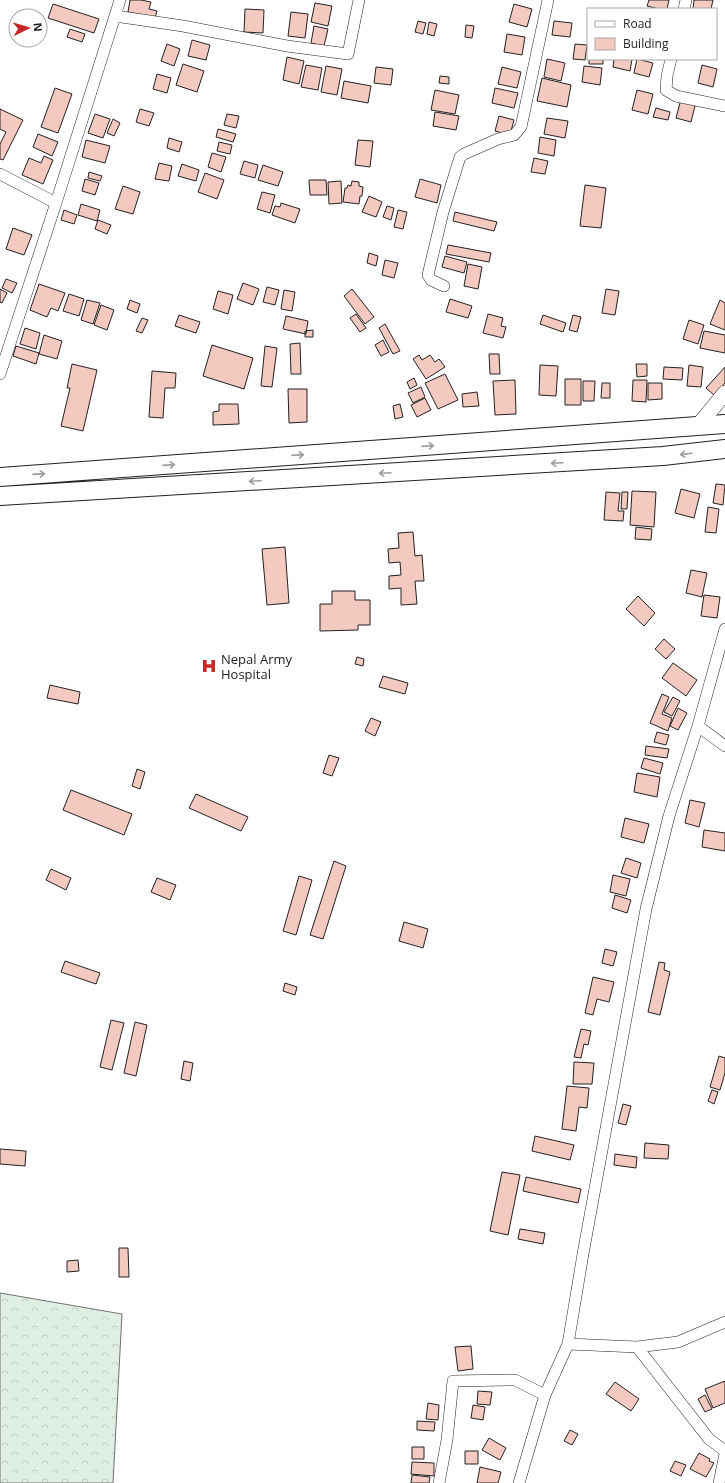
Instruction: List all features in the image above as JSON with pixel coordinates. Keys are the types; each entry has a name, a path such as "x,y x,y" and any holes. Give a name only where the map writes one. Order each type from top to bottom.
{"highway":[{"path":"0,477 725,424"},
{"path":"0,496 663,456 725,449"}],"main road":[{"path":"697,427 725,393"}],"street":[{"path":"0,374 120,0"},
{"path":"116,16 183,26 287,46 348,54 360,0"},
{"path":"444,286 431,280 428,275 443,212 460,158 464,154 498,138 514,135 521,127 548,0"},
{"path":"671,60 666,76 666,90 676,96 725,106"},
{"path":"0,174 56,203"},
{"path":"519,1483 545,1395 568,1344 646,909 669,816 698,726 725,629"},
{"path":"698,726 725,746"},
{"path":"568,1344 637,1347 678,1342 725,1322"},
{"path":"637,1347 709,1439 725,1452 719,1483"},
{"path":"438,1483 447,1440 453,1381 515,1380 545,1395"}],"green space":[{"path":"0,1293 122,1314 113,1483 0,1483"}],"building":[{"path":"130,0 151,2 149,9 157,11 155,18 128,12"},
{"path":"649,0 669,0 667,8 655,8 647,6"},
{"path":"694,0 713,0 711,8 693,8"},
{"path":"315,3 332,6 328,26 311,22"},
{"path":"53,4 99,19 94,33 48,18"},
{"path":"514,4 532,9 527,27 509,22"},
{"path":"245,9 264,10 263,33 244,32"},
{"path":"291,12 308,14 305,38 288,36"},
{"path":"418,21 426,23 423,34 415,32"},
{"path":"554,21 572,23 570,37 552,35"},
{"path":"429,22 437,24 434,36 427,34"},
{"path":"466,25 474,26 472,38 465,37"},
{"path":"314,26 328,29 324,46 311,43"},
{"path":"70,29 85,34 82,42 67,37"},
{"path":"507,34 525,37 522,55 504,52"},
{"path":"192,40 210,45 206,60 188,56"},
{"path":"167,44 180,49 174,66 161,61"},
{"path":"575,44 587,45 585,60 573,59"},
{"path":"287,57 304,61 299,84 283,80"},
{"path":"547,59 565,63 561,81 544,77"},
{"path":"589,60 603,60 603,64 589,64"},
{"path":"614,60 632,60 630,71 613,67"},
{"path":"637,60 653,63 649,77 634,73"},
{"path":"183,64 204,71 197,92 176,85"},
{"path":"306,65 322,68 318,90 301,87"},
{"path":"702,65 717,69 713,87 698,83"},
{"path":"326,66 342,69 337,95 321,92"},
{"path":"584,66 602,68 600,85 582,82"},
{"path":"376,67 393,69 391,85 374,83"},
{"path":"502,67 521,72 517,88 498,84"},
{"path":"157,74 171,78 167,93 153,89"},
{"path":"440,76 449,77 449,84 439,83"},
{"path":"542,78 571,85 567,107 537,101"},
{"path":"344,81 371,86 368,103 341,98"},
{"path":"55,88 72,94 58,133 41,127"},
{"path":"495,88 518,93 514,108 492,103"},
{"path":"435,90 459,95 455,114 431,110"},
{"path":"637,90 653,94 648,114 632,110"},
{"path":"681,99 696,102 691,122 676,118"},
{"path":"656,108 670,112 668,120 653,117"},
{"path":"0,109 23,120 3,160 0,159 0,144 6,132 0,129"},
{"path":"140,109 154,113 149,126 136,122"},
{"path":"435,112 459,116 456,130 433,126"},
{"path":"95,114 110,119 103,138 88,133"},
{"path":"227,114 239,116 236,128 224,125"},
{"path":"499,116 514,120 510,135 495,131"},
{"path":"547,118 568,121 565,138 544,134"},
{"path":"113,119 120,123 114,136 107,133"},
{"path":"218,129 236,134 233,142 216,137"},
{"path":"38,134 58,142 52,156 33,147"},
{"path":"540,137 556,140 554,156 538,153"},
{"path":"169,138 182,142 179,152 167,148"},
{"path":"86,140 110,146 105,163 82,157"},
{"path":"358,140 373,141 370,167 355,165"},
{"path":"219,142 232,145 230,154 217,151"},
{"path":"212,153 226,157 221,172 208,167"},
{"path":"44,156 53,160 43,184 22,175 29,158 41,163"},
{"path":"534,158 548,161 545,174 531,172"},
{"path":"244,161 258,165 255,178 240,174"},
{"path":"159,163 172,166 169,181 155,179"},
{"path":"182,164 199,170 196,181 178,176"},
{"path":"263,165 283,172 278,186 258,180"},
{"path":"89,172 102,176 100,181 88,178"},
{"path":"205,173 224,180 217,199 198,192"},
{"path":"85,179 99,183 95,195 82,191"},
{"path":"420,179 441,185 437,203 415,197"},
{"path":"309,180 326,180 327,195 310,195"},
{"path":"341,181 342,203 329,204 328,182"},
{"path":"352,181 359,182 359,186 363,187 359,204 343,202 345,188 347,188 348,185 351,186"},
{"path":"585,185 606,188 601,228 580,226"},
{"path":"123,186 140,192 133,214 115,209"},
{"path":"262,192 275,195 270,213 257,209"},
{"path":"369,196 382,202 376,217 362,212"},
{"path":"281,203 300,209 295,223 272,215 275,206 280,207"},
{"path":"81,204 100,210 97,221 78,215"},
{"path":"387,206 394,208 391,220 383,217"},
{"path":"64,210 77,215 74,224 61,220"},
{"path":"398,210 407,212 403,229 394,227"},
{"path":"455,212 497,222 494,231 453,221"},
{"path":"98,220 111,225 107,234 95,229"},
{"path":"13,228 32,235 24,255 6,249"},
{"path":"448,245 491,253 489,262 446,254"},
{"path":"369,253 378,256 376,266 367,263"},
{"path":"445,256 467,262 464,273 442,267"},
{"path":"385,260 398,263 394,278 382,275"},
{"path":"468,264 482,267 478,289 464,286"},
{"path":"6,279 17,283 12,293 2,288"},
{"path":"243,283 259,289 253,305 237,299"},
{"path":"39,284 65,293 58,311 51,308 47,317 30,310"},
{"path":"267,287 279,290 275,305 263,302"},
{"path":"0,289 7,293 2,303 0,302"},
{"path":"352,289 374,317 365,324 344,296"},
{"path":"606,289 619,291 615,315 602,313"},
{"path":"284,290 295,292 292,311 281,309"},
{"path":"218,291 233,295 228,314 213,309"},
{"path":"69,294 84,299 79,316 63,311"},
{"path":"450,299 472,306 468,318 446,312"},
{"path":"87,300 100,303 93,324 81,320"},
{"path":"130,300 140,304 137,313 127,309"},
{"path":"720,300 725,303 725,330 710,324"},
{"path":"101,305 114,310 107,330 94,325"},
{"path":"356,314 366,328 360,332 350,318"},
{"path":"488,314 503,318 501,326 506,327 503,338 483,333"},
{"path":"179,315 200,322 196,333 175,326"},
{"path":"543,315 566,323 563,332 540,324"},
{"path":"573,315 581,317 577,332 569,330"},
{"path":"286,316 308,321 306,334 283,329"},
{"path":"142,318 148,320 142,333 136,331"},
{"path":"689,320 704,325 698,344 683,339"},
{"path":"385,324 400,351 393,354 379,328"},
{"path":"25,328 40,333 36,349 20,344"},
{"path":"313,330 313,337 305,337 305,331"},
{"path":"704,331 725,335 725,353 700,348"},
{"path":"44,335 62,341 57,359 39,354"},
{"path":"383,340 389,352 381,356 375,345"},
{"path":"300,343 301,374 291,374 290,344"},
{"path":"212,345 253,358 244,389 203,376"},
{"path":"16,346 39,353 36,364 13,356"},
{"path":"265,346 277,348 272,387 261,386"},
{"path":"489,354 499,354 500,374 490,374"},
{"path":"419,355 422,360 430,355 435,362 439,359 445,367 426,379 413,359"},
{"path":"72,364 97,370 83,431 61,426 70,388 67,388"},
{"path":"636,364 647,364 647,376 637,377"},
{"path":"540,365 558,366 556,396 539,395"},
{"path":"689,365 703,367 701,387 687,386"},
{"path":"664,367 683,368 682,380 663,379"},
{"path":"725,367 725,383 714,395 706,388"},
{"path":"152,371 176,373 175,388 165,388 163,418 149,417"},
{"path":"445,374 458,400 438,409 425,383"},
{"path":"414,378 417,385 410,389 407,382"},
{"path":"565,379 581,379 581,405 565,405"},
{"path":"515,380 516,414 495,415 493,381"},
{"path":"633,380 647,380 646,402 632,401"},
{"path":"583,381 595,381 594,401 583,401"},
{"path":"602,383 610,383 610,398 601,398"},
{"path":"648,383 662,383 662,399 648,400"},
{"path":"421,387 425,397 413,403 408,393"},
{"path":"288,389 307,389 307,422 289,423"},
{"path":"477,392 479,406 463,407 462,394"},
{"path":"425,398 431,410 417,417 411,405"},
{"path":"219,404 238,404 239,424 213,425 213,412 219,411"},
{"path":"400,404 403,417 395,419 393,406"},
{"path":"716,484 725,485 723,505 713,503"},
{"path":"681,489 700,494 694,518 675,513"},
{"path":"632,491 656,492 654,527 630,525"},
{"path":"606,492 620,493 618,511 624,511 623,521 604,520"},
{"path":"622,492 628,492 627,509 621,509"},
{"path":"708,507 719,509 716,533 705,532"},
{"path":"636,527 652,529 651,540 635,539"},
{"path":"413,532 415,556 422,555 424,581 415,581 417,604 401,605 401,588 389,589 389,576 401,575 400,562 389,563 388,549 399,548 398,533"},
{"path":"285,547 289,603 267,605 262,549"},
{"path":"691,570 707,573 702,597 686,593"},
{"path":"332,591 355,591 355,600 370,600 370,625 358,625 358,630 320,631 320,604 332,604"},
{"path":"704,595 720,597 717,618 701,616"},
{"path":"638,596 655,613 644,626 626,609"},
{"path":"664,639 675,649 666,659 655,649"},
{"path":"357,657 364,659 363,666 355,664"},
{"path":"673,663 697,680 686,696 662,678"},
{"path":"383,676 408,683 405,694 379,687"},
{"path":"50,685 80,692 78,704 47,698"},
{"path":"662,694 669,697 662,714 672,718 668,731 650,723"},
{"path":"673,697 680,701 672,716 664,712"},
{"path":"678,708 687,713 678,730 670,726"},
{"path":"371,718 381,722 375,736 365,731"},
{"path":"657,732 669,735 666,745 654,742"},
{"path":"646,746 669,749 667,758 645,755"},
{"path":"329,755 339,758 332,776 323,773"},
{"path":"644,758 663,763 660,774 641,768"},
{"path":"137,769 145,772 140,789 132,786"},
{"path":"637,773 660,777 657,797 634,792"},
{"path":"71,790 132,814 124,835 63,810"},
{"path":"196,794 248,817 241,831 189,808"},
{"path":"690,800 705,803 699,827 685,823"},
{"path":"625,818 649,824 644,843 621,837"},
{"path":"704,830 725,833 725,851 702,847"},
{"path":"626,858 641,863 637,878 621,873"},
{"path":"334,861 346,866 323,939 310,935"},
{"path":"51,869 71,878 66,890 46,880"},
{"path":"613,875 630,879 626,896 610,892"},
{"path":"299,876 312,880 296,935 283,931"},
{"path":"157,878 176,885 170,900 151,892"},
{"path":"615,895 631,900 627,913 612,908"},
{"path":"404,922 428,929 423,948 399,941"},
{"path":"605,949 617,952 613,966 602,963"},
{"path":"65,961 100,973 96,984 61,972"},
{"path":"659,962 665,963 664,970 670,972 660,1015 648,1012"},
{"path":"593,977 614,982 609,1002 597,999 593,1015 585,1013"},
{"path":"285,983 297,987 295,995 283,991"},
{"path":"111,1020 124,1023 112,1070 100,1067"},
{"path":"135,1022 147,1025 136,1076 124,1073"},
{"path":"581,1029 591,1031 588,1045 584,1044 581,1058 574,1057"},
{"path":"719,1056 725,1058 725,1073 720,1090 710,1087"},
{"path":"184,1061 193,1063 190,1081 181,1079"},
{"path":"574,1062 594,1063 592,1084 573,1084"},
{"path":"567,1086 589,1088 587,1108 579,1107 576,1131 562,1129"},
{"path":"712,1090 718,1092 714,1104 708,1101"},
{"path":"623,1104 631,1106 626,1125 618,1123"},
{"path":"535,1136 574,1145 570,1160 532,1151"},
{"path":"645,1143 669,1145 668,1159 644,1158"},
{"path":"0,1149 26,1151 25,1166 0,1164"},
{"path":"615,1154 637,1157 636,1168 614,1165"},
{"path":"502,1172 520,1175 508,1235 490,1231"},
{"path":"526,1177 581,1189 578,1203 523,1191"},
{"path":"520,1229 545,1233 543,1244 518,1239"},
{"path":"119,1248 128,1248 129,1277 119,1277"},
{"path":"78,1260 79,1271 67,1272 67,1261"},
{"path":"471,1346 473,1369 458,1371 455,1347"},
{"path":"725,1381 725,1403 713,1408 705,1389"},
{"path":"615,1382 639,1399 631,1411 606,1394"},
{"path":"478,1391 492,1392 490,1405 477,1404"},
{"path":"705,1395 712,1409 705,1412 698,1399"},
{"path":"428,1403 439,1405 438,1420 426,1419"},
{"path":"473,1405 485,1407 483,1420 471,1418"},
{"path":"417,1421 435,1422 434,1431 417,1430"},
{"path":"570,1430 578,1434 572,1445 564,1441"},
{"path":"489,1438 506,1448 500,1460 482,1450"},
{"path":"412,1447 424,1447 424,1459 412,1459"},
{"path":"465,1451 478,1451 478,1464 465,1464"},
{"path":"699,1453 714,1463 706,1477 690,1469"},
{"path":"675,1461 686,1465 681,1476 670,1471"},
{"path":"412,1462 434,1463 434,1476 411,1474"},
{"path":"480,1467 501,1472 498,1483 477,1483"},
{"path":"412,1475 430,1477 429,1483 411,1483"}],"place":[{"name":"Nepal Army Hospital","path":"209,666"}]}
